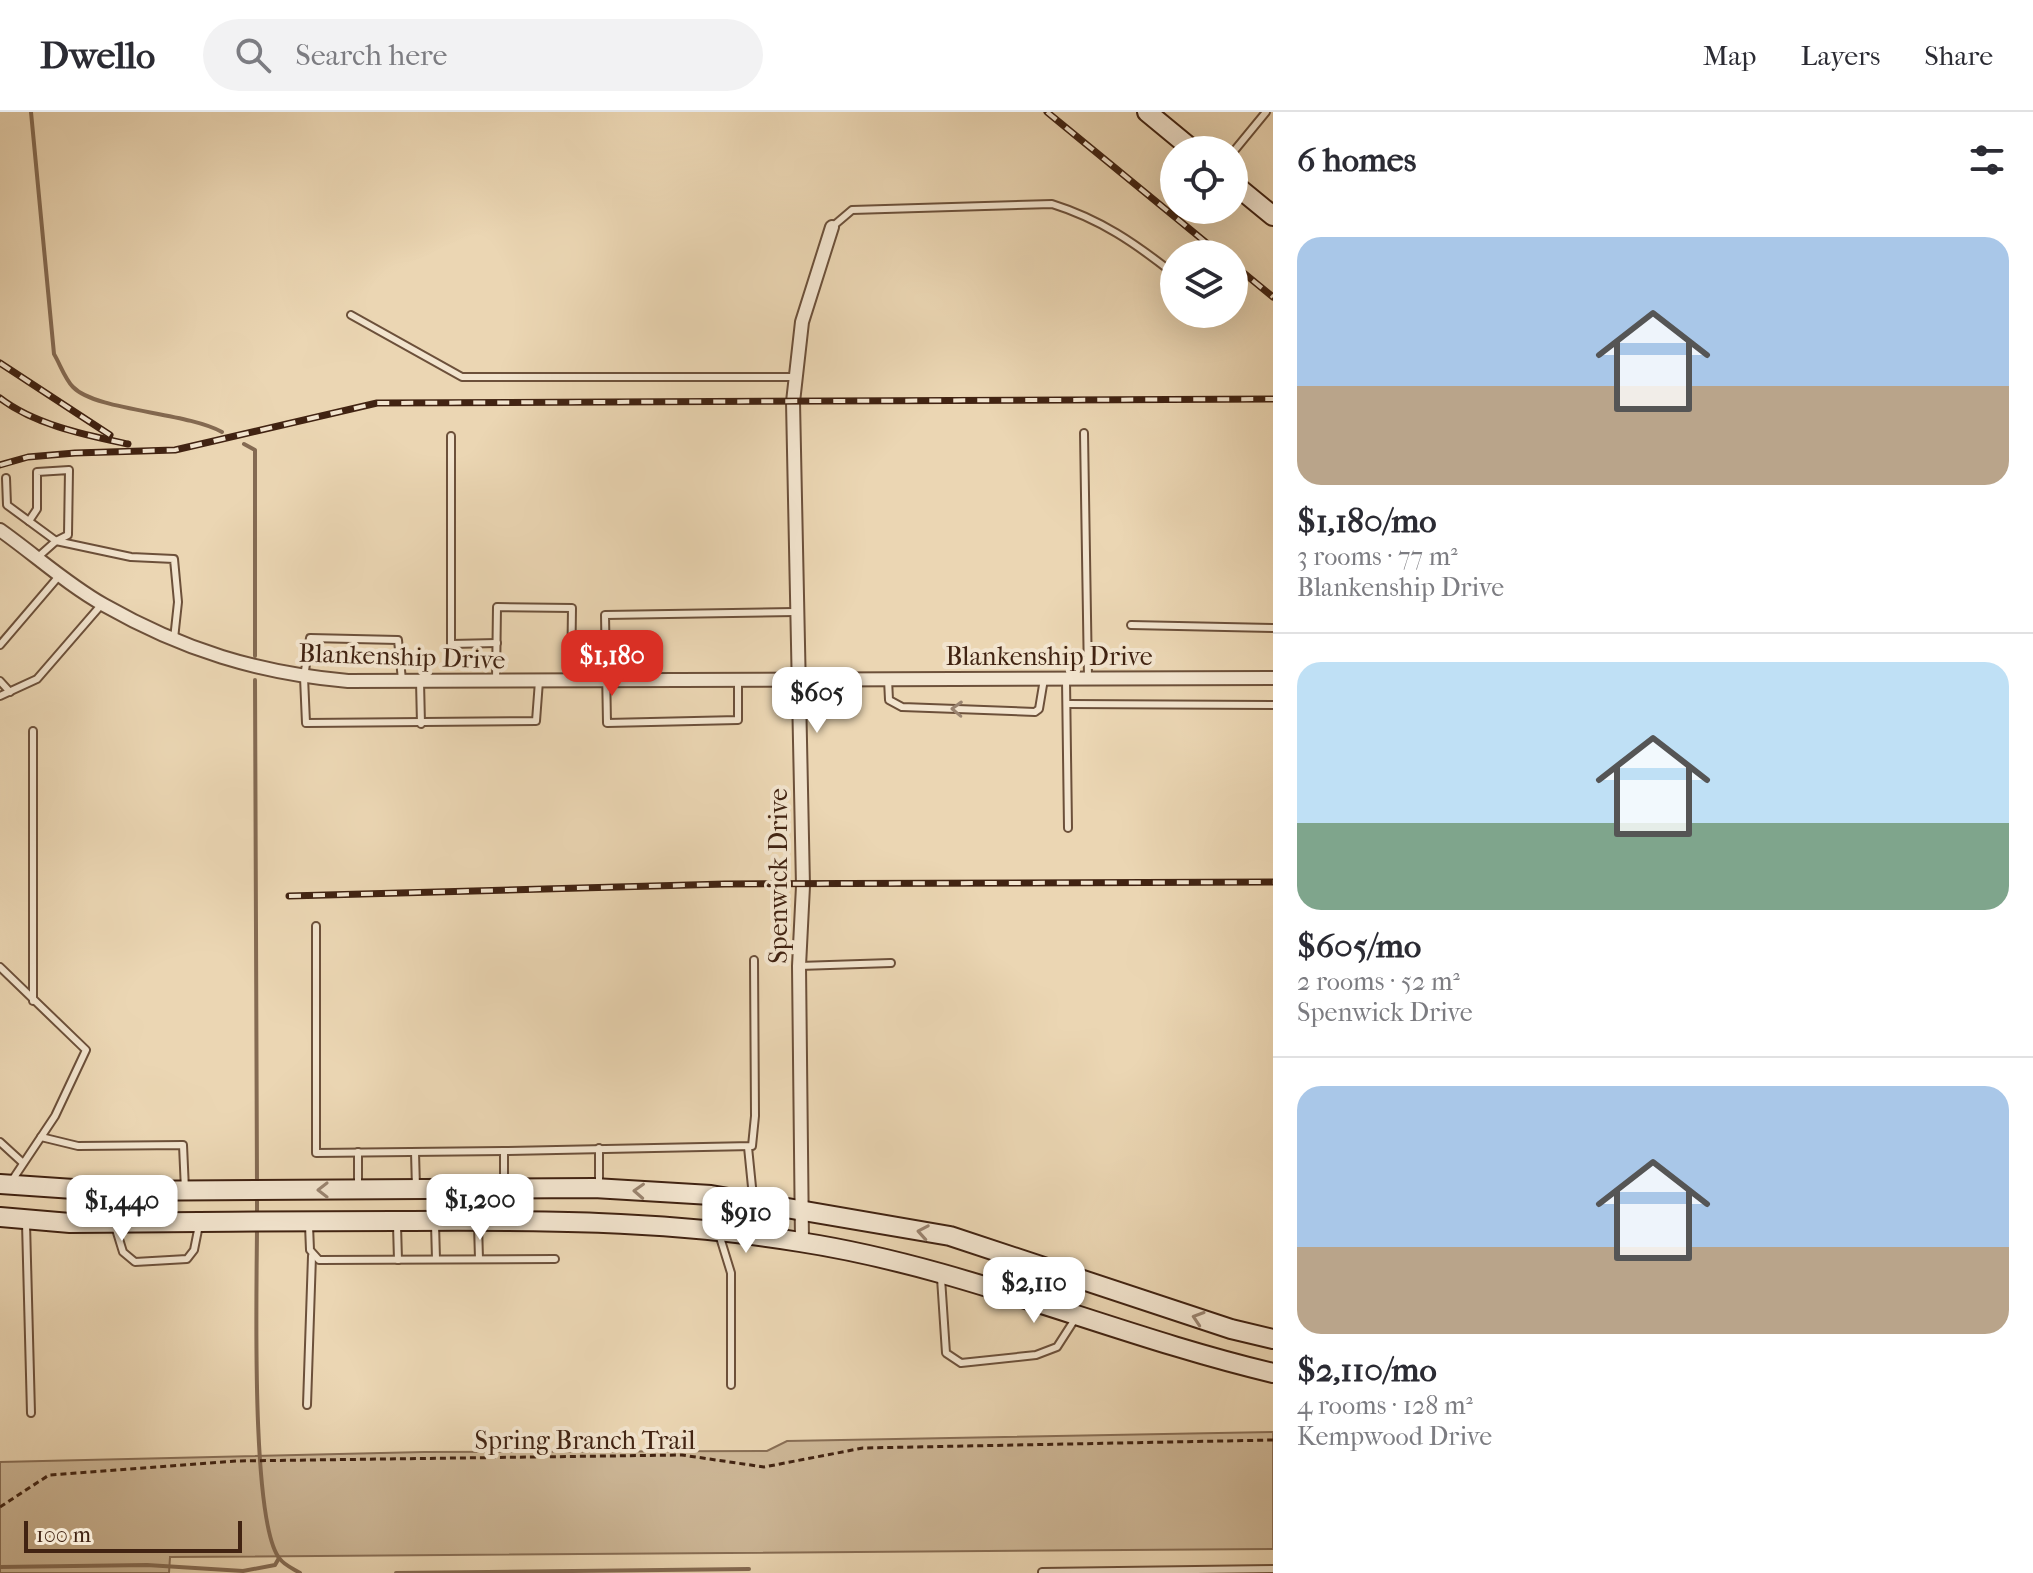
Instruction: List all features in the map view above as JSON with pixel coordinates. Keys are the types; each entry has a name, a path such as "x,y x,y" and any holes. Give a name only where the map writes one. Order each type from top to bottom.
{"main road":[{"path":"1147,112 1176,136"},
{"path":"1248,195 1273,216"},
{"path":"4,1185 103,1191 599,1188 753,1201 950,1236 1231,1329 1273,1339"},
{"path":"504,1188 505,1220"},
{"path":"185,1191 193,1222"},
{"path":"0,1217 115,1222 505,1220 718,1230 802,1242 942,1271 1076,1317 1273,1373"}],"street":[{"name":"Spenwick Drive","path":"802,1242 799,966 803,886 795,612 796,377 802,322 832,227"},
{"name":"Blankenship Drive","path":"0,530 102,604 174,639 265,671 304,677 420,681 1273,678"}],"lane":[{"path":"1246,136 1266,112"},
{"path":"832,227 852,210 1052,204 1082,213 1127,236 1160,263"},
{"path":"351,315 462,377 796,377"},
{"path":"1084,433 1088,677"},
{"path":"451,436 451,644 497,643"},
{"path":"29,521 37,509 37,472 69,470 68,535 38,557"},
{"path":"6,478 7,505 56,541 131,557 174,559 178,602 174,639"},
{"path":"0,645 62,573"},
{"path":"0,696 37,679 102,604"},
{"path":"496,681 497,607 572,608 571,681"},
{"path":"738,680 738,720 607,723 605,615 795,612"},
{"path":"1131,625 1273,628"},
{"path":"402,680 398,640 310,638 304,677 307,724 536,721 539,681"},
{"path":"888,679 889,700 902,707 1035,712 1039,709 1044,677"},
{"path":"1066,677 1068,828"},
{"path":"0,681 10,692"},
{"path":"420,681 421,724"},
{"path":"1067,704 1273,705"},
{"path":"33,731 33,1001"},
{"path":"316,926 316,1153 752,1146 755,1116 754,960"},
{"path":"799,966 891,963"},
{"path":"0,967 86,1050 41,1137 4,1185"},
{"path":"41,1137 78,1146 183,1145 185,1191"},
{"path":"0,1142 23,1163"},
{"path":"748,1147 753,1201"},
{"path":"599,1148 599,1188"},
{"path":"504,1151 504,1188"},
{"path":"358,1152 358,1190"},
{"path":"415,1152 416,1189"},
{"path":"26,1219 31,1413"},
{"path":"307,1405 312,1256 309,1221"},
{"path":"397,1221 398,1260"},
{"path":"435,1221 436,1259"},
{"path":"478,1221 479,1259"},
{"path":"115,1222 123,1252 135,1262 187,1259 194,1250 193,1222"},
{"path":"718,1230 731,1273 731,1385"},
{"path":"312,1256 319,1260 555,1259"},
{"path":"942,1271 944,1340 946,1353 954,1361 961,1363 1036,1355 1057,1347 1076,1317"},
{"path":"1042,1572 1273,1569"}],"path":[{"name":"Spring Branch Trail","path":"0,1507 49,1475 236,1461 682,1455 764,1467 863,1448 1273,1440"}],"shaded area":[{"path":"1273,1432 1273,1549 170,1557 169,1573 0,1573 0,1462 424,1452 767,1451 787,1441"}],"waterway":[{"path":"31,112 54,354 68,380 85,395 101,401 187,420 222,432"},
{"path":"244,444 255,450 255,656"},
{"path":"255,680 257,1184"},
{"path":"257,1197 257,1216"},
{"path":"257,1225 257,1400 264,1500 270,1537 280,1559 300,1573"},
{"path":"0,1567 147,1565 243,1571 275,1565 279,1558"},
{"path":"396,1573 749,1569"}],"railway":[{"path":"1047,112 1203,240"},
{"path":"1248,276 1273,297"},
{"path":"0,363 110,435"},
{"path":"0,398 45,422 128,444"},
{"path":"0,465 28,457 175,450 377,403 1273,399"},
{"path":"289,896 725,884 1273,882"}]}
